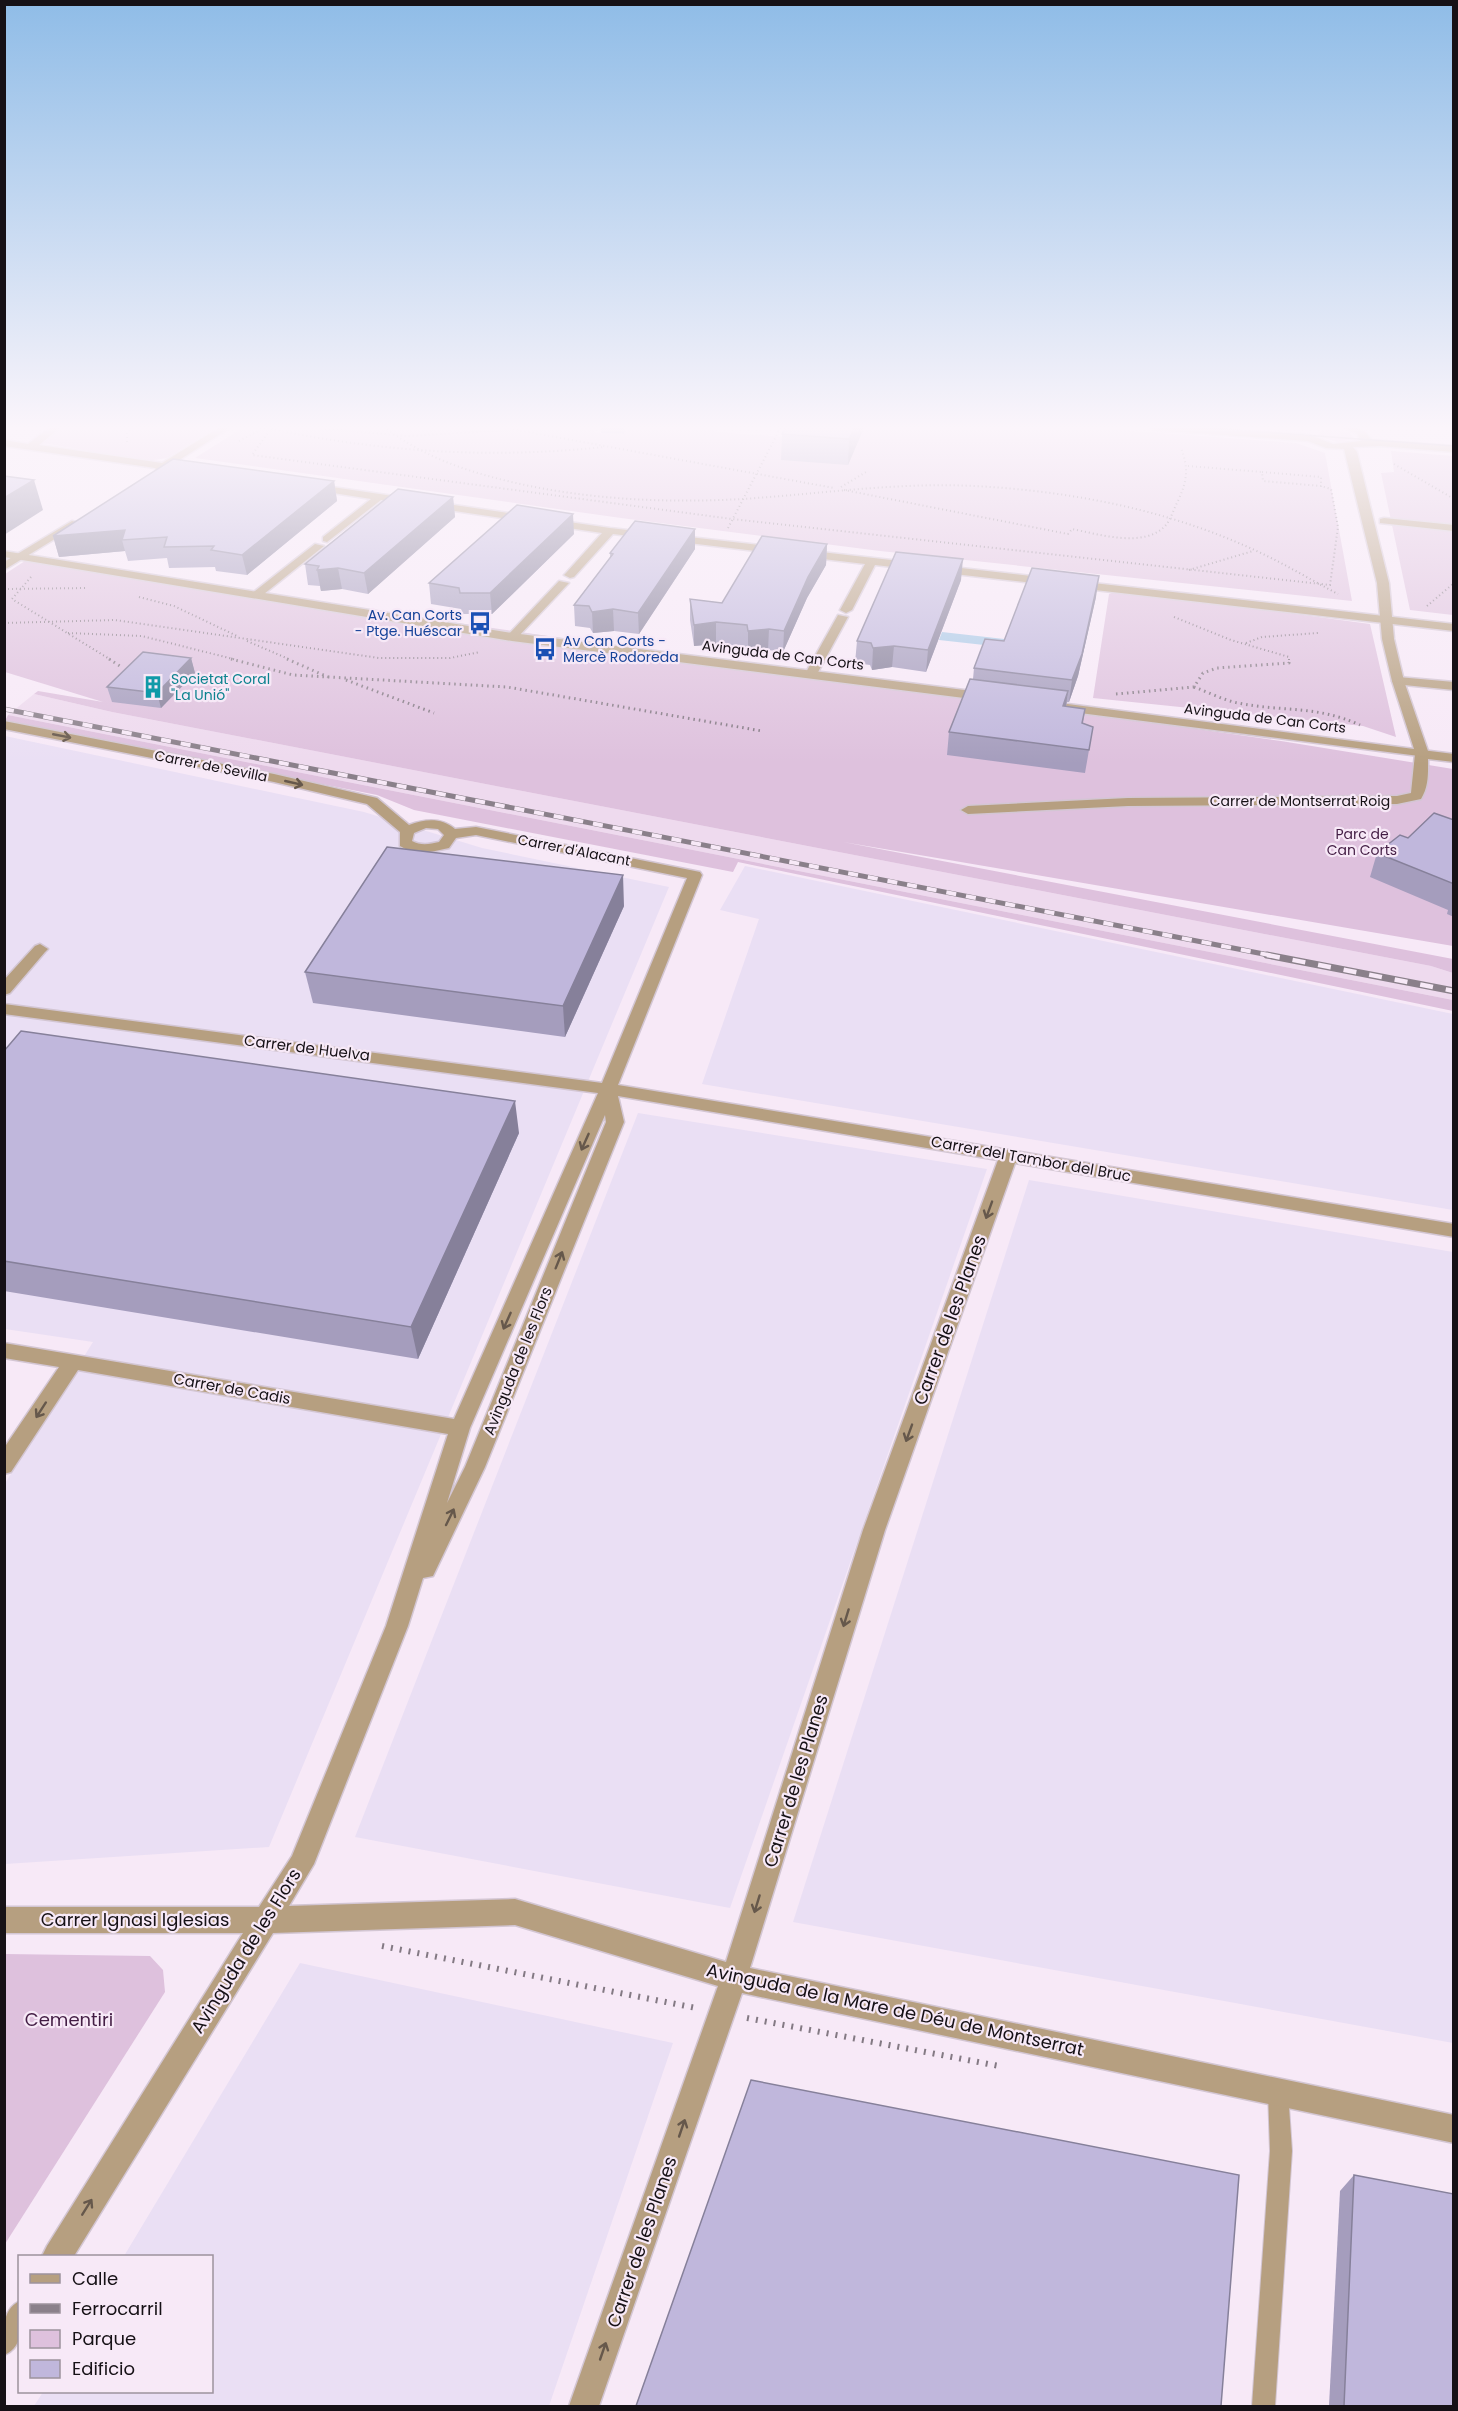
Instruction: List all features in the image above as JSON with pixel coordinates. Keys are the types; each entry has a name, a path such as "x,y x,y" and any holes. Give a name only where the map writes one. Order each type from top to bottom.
{"street":[{"path":"4,567 47,540"},
{"path":"255,596 326,540"},
{"path":"512,637 602,540"},
{"path":"684,540 1454,628"},
{"name":"Carrer de Montserrat Roig","path":"968,810 1030,805 1165,801 1397,800 1416,796 1420,788 1422,754 1398,681 1386,619 1383,583 1373,540"},
{"name":"Avinguda de Can Corts","path":"4,554 512,637 1005,700"},
{"path":"811,674 872,561"},
{"path":"1398,681 1454,686"},
{"name":"Avinguda de Can Corts","path":"1051,706 1454,758"},
{"name":"Carrer de Sevilla","path":"4,725 274,778 372,801 407,831 404,836 405,843 414,849 427,850 444,845 452,834"},
{"path":"407,831 424,824 442,825 452,834"},
{"name":"Carrer d'Alacant","path":"452,834 476,831 695,875"},
{"name":"Avinguda de les Flors","path":"397,1626 460,1428 608,1089 695,875"},
{"path":"4,990 40,949"},
{"name":"Carrer de Huelva","path":"4,1009 608,1089"},
{"name":"Avinguda de les Flors","path":"58,2255 301,1864 397,1626 474,1467 615,1122 608,1089"},
{"name":"Carrer del Tambor del Bruc","path":"608,1089 1454,1231"},
{"name":"Carrer de les Planes","path":"584,2406 734,1977 874,1530 1009,1155"},
{"name":"Carrer de Cadis","path":"4,1350 460,1428"},
{"path":"4,1467 11,1446 74,1361"},
{"name":"Avinguda de la Mare de Déu de Montserrat","path":"266,1920 515,1912 734,1977 1454,2129"},
{"name":"Carrer Ignasi Iglesias","path":"4,1920 266,1920"},
{"path":"4,2340 18,2319"}],"lane":[{"path":"1263,2406 1281,2151 1278,2092"}],"path":[{"path":"915,540 1321,585 1330,585 1336,540"},
{"path":"1230,540 1321,585"},
{"path":"1186,570 1254,551"},
{"path":"1426,607 1454,583"},
{"path":"21,589 12,599 120,666"},
{"path":"132,596 174,606 241,639 331,678"},
{"path":"1169,615 1289,657 1289,663 1217,668 1203,674 1194,687"},
{"path":"1246,643 1255,637 1309,636 1333,628 1343,616"},
{"path":"4,623 48,620 115,620 379,658 450,658 484,651"},
{"path":"68,633 142,636 293,675 507,687 762,732"},
{"path":"343,679 434,713"},
{"path":"1096,712 1105,699 1118,693 1194,687 1237,703 1307,709 1340,716 1363,726 1364,732"},
{"path":"379,1946 1012,2068"}],"shaded area":[{"path":"34,694 112,712 1431,966 1453,973 1453,1000 8,715"},
{"path":"5,736 364,812 482,848 669,887 269,1847 5,1864 4,1485 93,1342 5,1329"},
{"path":"745,866 1453,1014 1453,1210 702,1084 759,919 720,910"},
{"path":"638,1113 987,1169 730,1908 355,1837"},
{"path":"1029,1180 1453,1252 1453,2043 793,1922"},
{"path":"300,1963 673,2043 549,2406 34,2406 42,2393 213,2393 213,2255 125,2255"}],"green space":[{"path":"790,540 1341,540 1352,601"},
{"path":"1395,540 1453,540 1453,615 1410,610"},
{"name":"Parc de Can Corts","path":"25,561 1281,741 1453,769 1453,946 843,842 1453,959 1453,973 1431,966 112,712 34,694 38,691 103,702 5,672 5,574"},
{"path":"1120,590 1370,624 1396,737 1363,726 1093,698 1109,594"},
{"path":"8,715 1453,1000 1453,1011 738,862 733,872 414,810 377,795 5,721"},
{"name":"Cementiri","path":"5,1954 150,1956 163,1970 165,1992 5,2244"}],"water":[{"path":"942,632 1013,640 1011,648 939,640"}],"building":[{"path":"166,540 261,540 242,555 211,550 214,546 164,547"},
{"path":"335,540 403,540 364,573 338,568 317,570 319,566 305,564"},
{"path":"478,540 546,540 490,593 460,593 459,588 429,583"},
{"path":"621,540 688,540 638,613 613,609 592,612 589,606 574,605 613,554 610,553"},
{"path":"760,540 791,540 827,544 808,577 784,631 769,629 748,631 747,625 716,622 694,625 690,599 722,603"},
{"path":"896,552 963,559 928,650 894,646 873,648 871,643 857,641"},
{"path":"1032,568 1099,576 1082,654 1072,680 974,668 985,639 1004,641"},
{"path":"143,652 191,658 157,693 107,687"},
{"path":"970,679 1068,691 1063,706 1085,709 1082,723 1093,727 1089,750 949,732"},
{"path":"1434,813 1454,820 1454,884 1377,853 1400,835 1408,838"},
{"path":"387,847 623,875 563,1006 305,972"},
{"path":"21,1031 515,1101 411,1327 4,1261 4,1051"},
{"path":"751,2080 1239,2175 1221,2406 636,2406"},
{"path":"1354,2175 1454,2194 1454,2406 1344,2406"}],"railway":[{"path":"4,709 1274,956"},
{"path":"1267,955 1454,991"}],"place":[{"name":"Av. Can Corts - Ptge. Huéscar","path":"480,623"},
{"name":"Av Can Corts - Mercè Rodoreda","path":"545,649"},
{"name":"Societat Coral \"La Unió\"","path":"153,687"}]}
